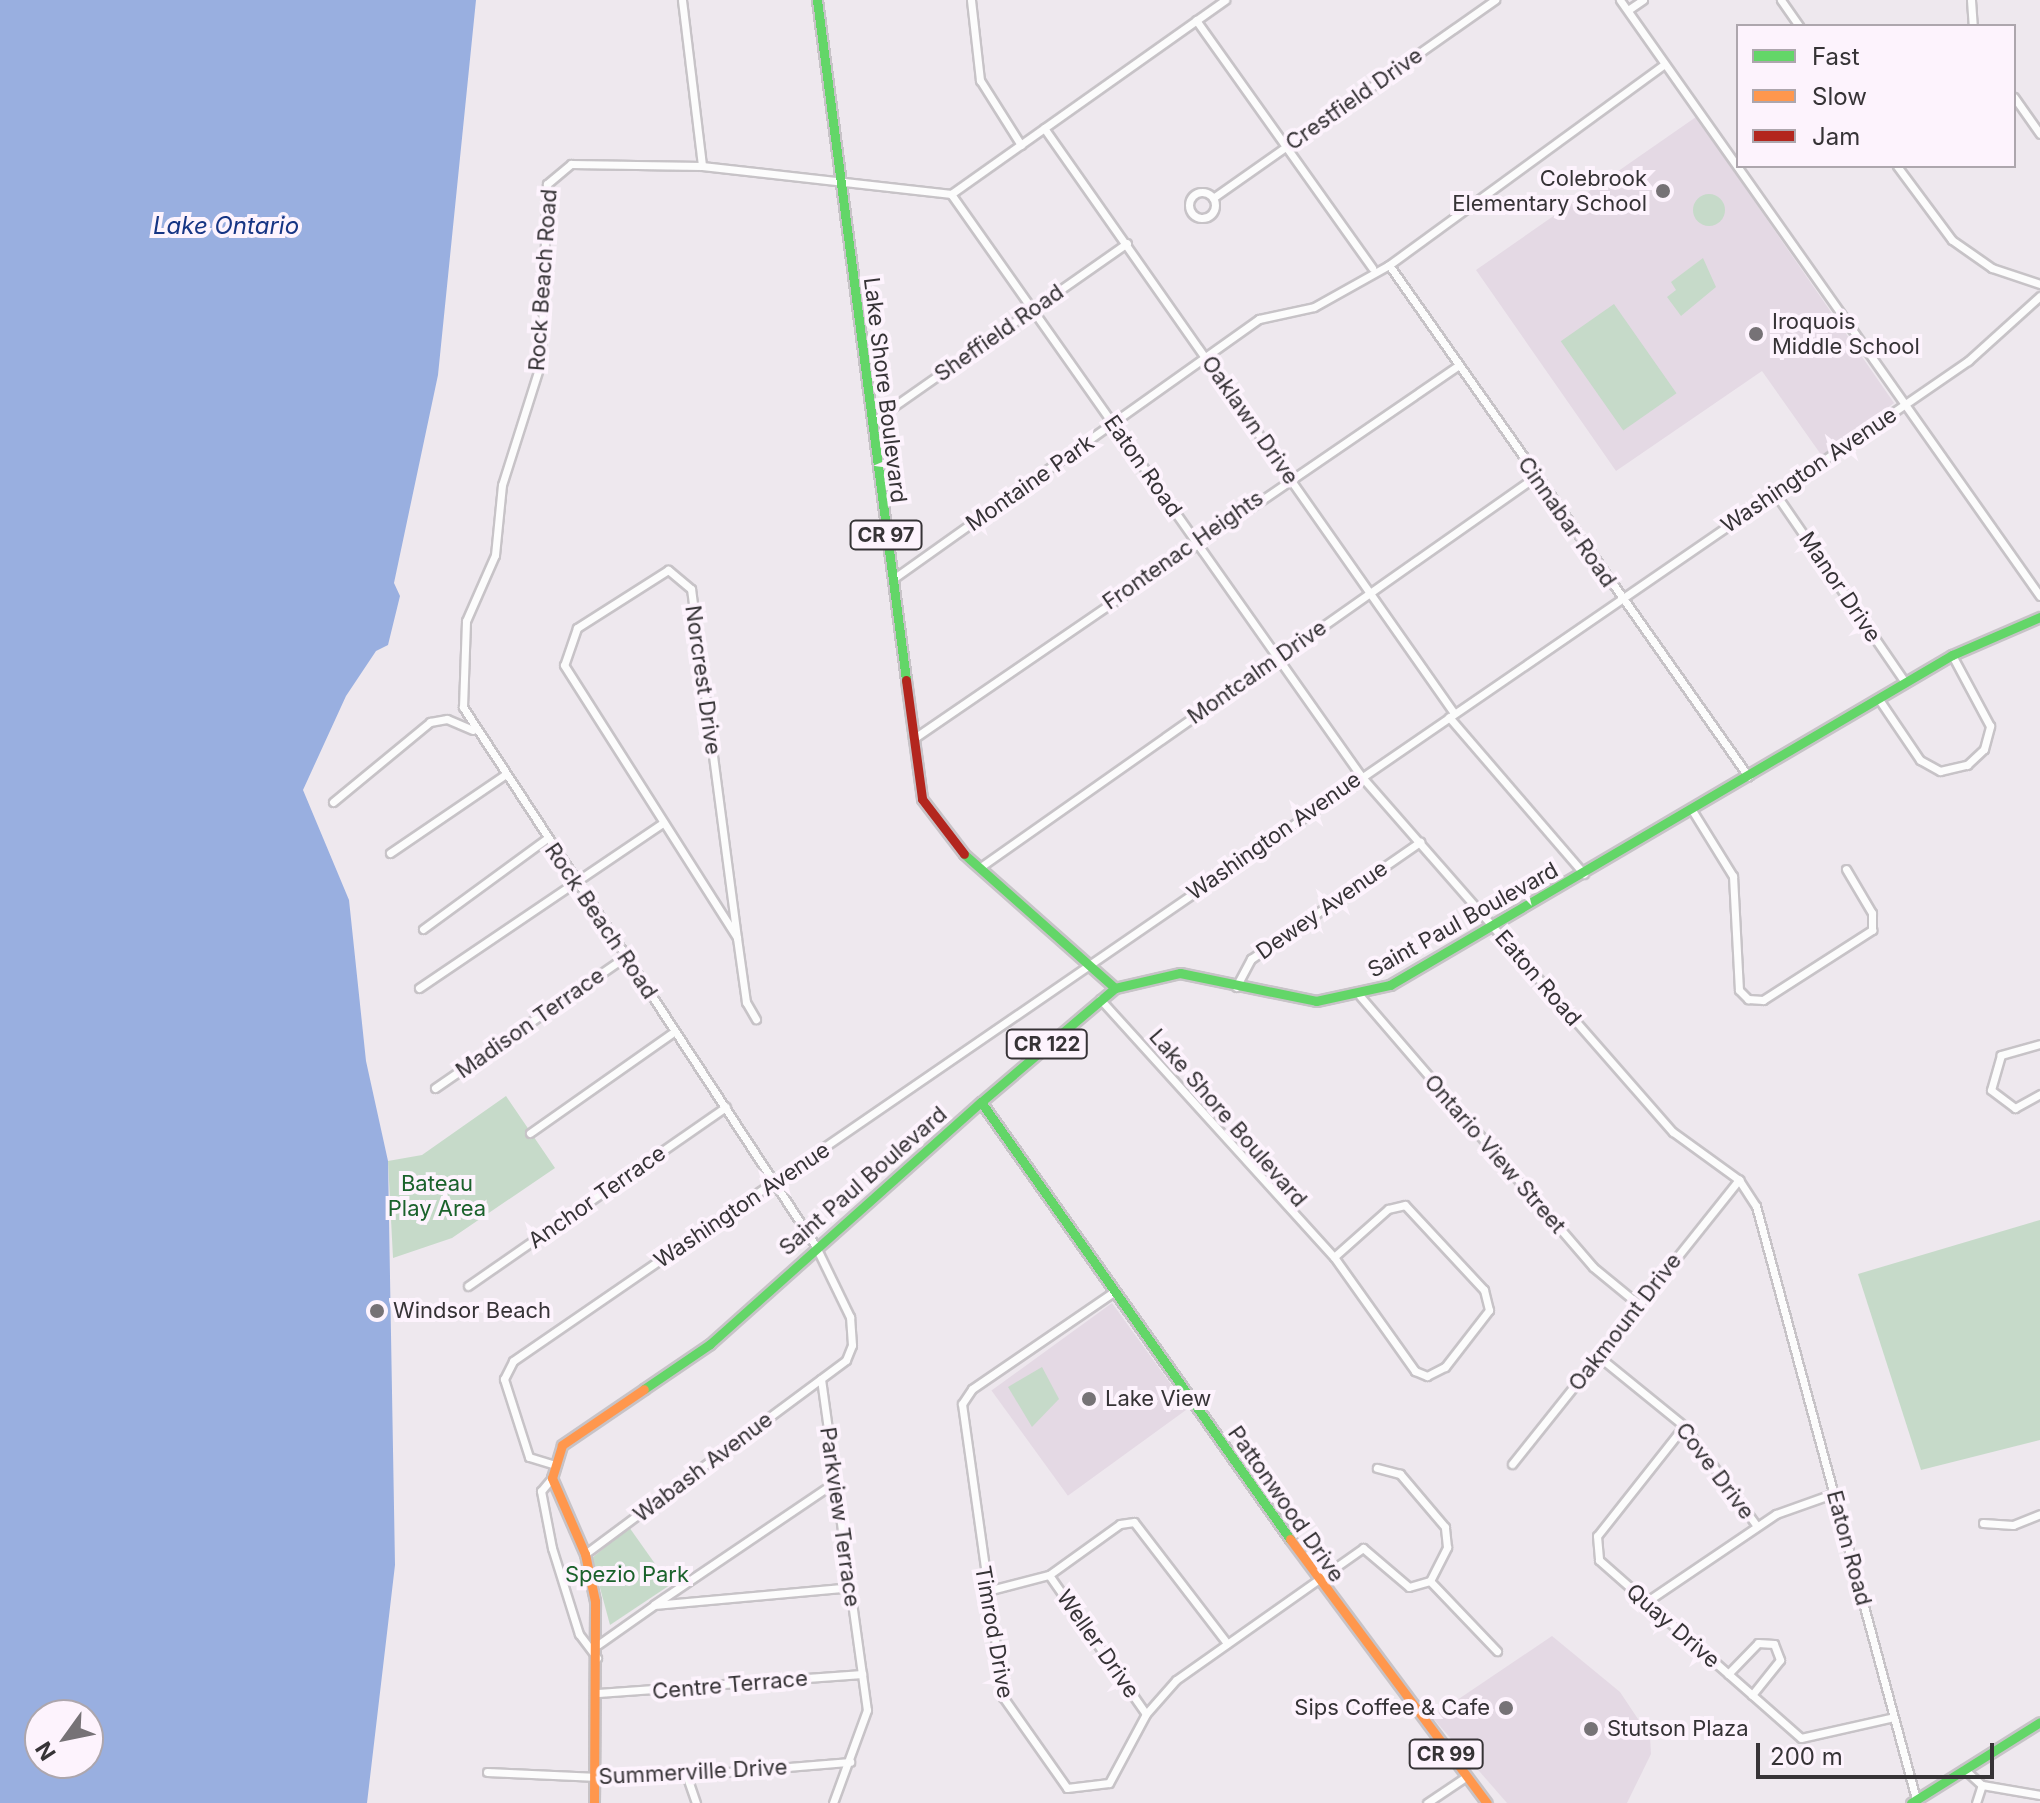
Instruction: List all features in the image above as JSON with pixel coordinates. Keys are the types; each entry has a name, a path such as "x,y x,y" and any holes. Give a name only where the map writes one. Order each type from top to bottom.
{"main road":[{"name":"Lake Shore Boulevard","path":"817,0 911,739 928,813 979,868 1115,988"},
{"name":"Saint Paul Boulevard","path":"552,1464 562,1445 710,1344 815,1245 1115,988 1180,973 1299,1001 1360,996 1495,928 1952,655 2040,617"},
{"name":"Pattonwood Drive","path":"981,1102 1317,1580 1464,1778 1487,1803"},
{"path":"552,1464 552,1478 585,1554 599,1644 594,1803"},
{"path":"1913,1801 2040,1722"}],"street":[{"path":"682,0 702,166"},
{"path":"971,0 982,87 1021,145"},
{"path":"951,194 1225,0"},
{"name":"Crestfield Drive","path":"1213,198 1495,0"},
{"path":"1620,0 1736,165"},
{"path":"1628,10 1643,0"},
{"path":"1781,0 1798,24"},
{"path":"1971,0 1973,24"},
{"path":"1196,20 1372,268 1389,265 1665,64"},
{"path":"2016,100 2040,134"},
{"name":"Oaklawn Drive","path":"1044,128 1289,476 1451,715 1584,874"},
{"name":"Rock Beach Road","path":"815,1245 473,730 461,699 459,657 466,621 495,555 502,485 541,362 547,184 571,164 702,166 951,194"},
{"path":"1738,168 2040,596"},
{"path":"1898,168 1952,240 1992,268 2040,284"},
{"name":"Eaton Road","path":"951,194 1361,776 1673,1132 1739,1180 1771,1242 1913,1801"},
{"name":"Sheffield Road","path":"871,421 1127,243"},
{"name":"Cinnabar Road","path":"1389,265 1535,477 1748,776"},
{"name":"Montaine Park","path":"892,580 1266,315 1314,307 1372,268"},
{"name":"Washington Avenue","path":"552,1464 529,1457 505,1371 1361,776 1981,351 2040,296"},
{"name":"Frontenac Heights","path":"911,739 1289,476 1459,365"},
{"name":"Montcalm Drive","path":"979,868 1535,477"},
{"name":"Manor Drive","path":"1775,493 1905,682"},
{"name":"Norcrest Drive","path":"737,938 573,688 565,655 585,621 668,570 691,589 746,1002 756,1019"},
{"path":"1878,698 1927,766 1967,765 1984,749 1990,726 1952,655"},
{"path":"333,802 430,722 447,719 473,730"},
{"path":"390,853 503,776"},
{"path":"1692,810 1733,876 1739,990 1748,999 1763,1000 1872,930 1872,913 1846,869"},
{"path":"419,988 663,823"},
{"path":"423,929 546,839"},
{"name":"Dewey Avenue","path":"1236,987 1251,959 1420,842"},
{"name":"Madison Terrace","path":"435,1088 625,957"},
{"name":"Ontario View Street","path":"1360,996 1593,1267 1638,1304"},
{"name":"Lake Shore Boulevard","path":"1099,999 1334,1257 1377,1325 1421,1374 1445,1367 1489,1310 1484,1290 1405,1205 1388,1209 1334,1257"},
{"path":"530,1133 675,1031"},
{"path":"2040,1044 2001,1055 1991,1090 2015,1108 2040,1094"},
{"name":"Anchor Terrace","path":"468,1286 726,1107"},
{"name":"Oakmount Drive","path":"1512,1464 1739,1180"},
{"path":"815,1245 850,1317 852,1345 846,1360 821,1379"},
{"name":"Timrod Drive","path":"1115,1291 965,1399 987,1591 1006,1704 1064,1786 1109,1783 1146,1714 1176,1680 1367,1547 1409,1587 1430,1581"},
{"name":"Cove Drive","path":"1598,1356 1684,1426 1757,1526"},
{"name":"Parkview Terrace","path":"821,1379 862,1674 865,1724 833,1803"},
{"name":"Wabash Avenue","path":"585,1554 821,1379"},
{"name":"Quay Drive","path":"1684,1426 1595,1542 1599,1560 1806,1739 1894,1717"},
{"path":"1377,1468 1400,1474 1445,1527 1447,1547 1430,1581 1497,1651"},
{"path":"552,1478 541,1491 552,1548 579,1634 599,1660"},
{"path":"599,1644 835,1482"},
{"path":"1646,1602 1757,1526 1835,1493"},
{"path":"1983,1523 2003,1526 2040,1514"},
{"path":"987,1591 1049,1575 1120,1524 1134,1522 1227,1643"},
{"name":"Weller Drive","path":"1049,1575 1146,1714"},
{"path":"654,1605 850,1587"},
{"path":"1728,1674 1758,1643 1774,1644 1780,1660 1752,1695"},
{"name":"Centre Terrace","path":"598,1693 862,1674"},
{"name":"Summerville Drive","path":"487,1772 595,1779 687,1777 850,1762"},
{"path":"1964,1769 1982,1785 2040,1795"},
{"path":"687,1777 696,1803"},
{"path":"1427,1803 1464,1778"},
{"path":"1976,1803 1982,1785"}],"shaded area":[{"path":"1696,117 1894,403 1822,456 1762,371 1616,471 1476,270"},
{"name":"Lake View","path":"1112,1303 1188,1408 1068,1496 991,1391"},
{"path":"1552,1636 1620,1692 1650,1737 1651,1754 1627,1803 1507,1803 1432,1717"}],"green space":[{"path":"1709,194 1720,199 1725,210 1720,221 1709,226 1698,221 1693,210 1698,199"},
{"path":"1703,258 1716,287 1681,316 1667,297 1676,290 1671,282"},
{"path":"1614,304 1677,393 1623,431 1561,341"},
{"name":"Bateau Play Area","path":"506,1096 555,1168 452,1238 393,1258 388,1161 422,1155"},
{"path":"2040,1220 2040,1440 1921,1470 1858,1274"},
{"path":"1042,1367 1059,1399 1032,1427 1008,1387"},
{"name":"Spezio Park","path":"629,1527 670,1585 610,1625 592,1558"}],"water":[{"name":"Lake Ontario","path":"0,0 476,0 438,375 394,583 400,596 388,645 376,651 346,696 303,790 349,900 366,1061 388,1161 395,1565 367,1803 0,1803"}],"traffic: fast":[{"path":"817,0 906,680"},
{"path":"1115,988 1180,973 1316,1001 1390,985 1952,655 2040,617"},
{"path":"964,854 1115,988 981,1102 1290,1539"},
{"path":"644,1389 710,1344 981,1102"},
{"path":"1911,1803 2040,1722"}],"traffic: slow":[{"path":"594,1803 595,1601 585,1554 552,1478 562,1445 644,1389"},
{"path":"1290,1539 1487,1803"}],"traffic: jam":[{"path":"906,680 922,799 964,854"}],"place":[{"name":"Colebrook Elementary School","path":"1663,191"},
{"name":"Iroquois Middle School","path":"1756,334"},
{"name":"Windsor Beach","path":"377,1311"},
{"name":"Lake View","path":"1089,1399"},
{"name":"Sips Coffee & Cafe","path":"1506,1708"},
{"name":"Stutson Plaza","path":"1591,1729"}]}
